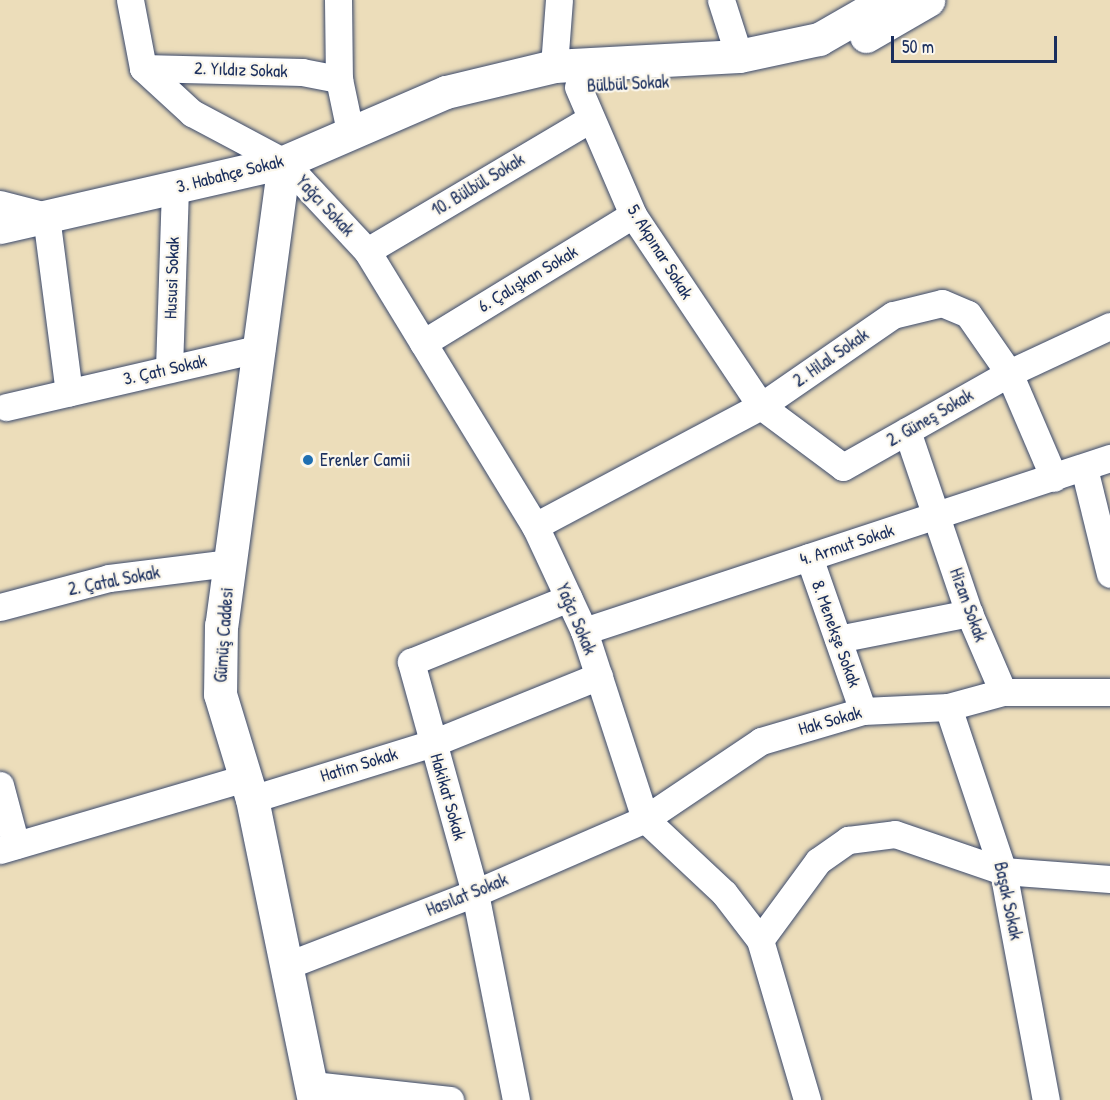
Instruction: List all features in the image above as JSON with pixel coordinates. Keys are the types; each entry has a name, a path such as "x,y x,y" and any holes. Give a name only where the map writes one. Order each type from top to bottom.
{"street":[{"path":"130,0 143,68"},
{"path":"338,0 339,80 350,131"},
{"path":"558,0 566,76"},
{"path":"721,0 739,56"},
{"name":"Bülbül Sokak","path":"566,76 739,56 819,39 887,0"},
{"name":"Bülbül Sokak","path":"566,76 739,78 825,60 926,1"},
{"name":"2. Yıldız Sokak","path":"143,68 302,72 339,80"},
{"name":"Yağcı Sokak","path":"143,68 192,113 284,162 367,251 535,526 584,631 645,819 724,893 760,940 807,1100"},
{"name":"5. Akpınar Sokak","path":"566,76 590,119 633,215 761,406"},
{"name":"3. Habahçe Sokak","path":"0,226 284,162 350,131 446,92 566,76"},
{"name":"10. Bülbül Sokak","path":"367,251 590,119"},
{"name":"Gümüş Caddesi","path":"284,162 261,348 221,625 220,694 249,789 313,1092"},
{"name":"Hususi Sokak","path":"170,369 175,188"},
{"path":"0,204 46,216 69,393"},
{"name":"6. Çalışkan Sokak","path":"423,343 633,215"},
{"name":"2. Hilal Sokak","path":"535,526 761,406 893,315 942,303 968,314 1009,373 1054,478"},
{"name":"2. Güneş Sokak","path":"761,406 843,467 1009,373 1110,326"},
{"name":"3. Çatı Sokak","path":"6,407 261,348"},
{"name":"Hizan Sokak","path":"906,431 938,516 969,613 1003,692"},
{"name":"4. Armut Sokak","path":"584,631 1110,458"},
{"path":"1084,468 1110,574"},
{"name":"8. Menekşe Sokak","path":"809,557 863,711"},
{"name":"2. Çatal Sokak","path":"0,606 109,578 230,563"},
{"name":"Hakikat Sokak","path":"516,1100 475,893 411,662 569,598"},
{"path":"838,639 969,613"},
{"name":"Hatim Sokak","path":"8,848 433,742 599,676"},
{"name":"Hak Sokak","path":"645,819 761,741 863,711 948,707 1003,692 1110,692"},
{"name":"Başak Sokak","path":"948,707 1003,871 1046,1100"},
{"path":"0,785 8,848"},
{"name":"Hasılat Sokak","path":"288,965 475,893 645,819"},
{"path":"760,940 818,861 848,840 895,834 1003,871 1110,879"},
{"path":"313,1092 450,1100"}],"place":[{"name":"Erenler Camii","path":"308,460"}]}
